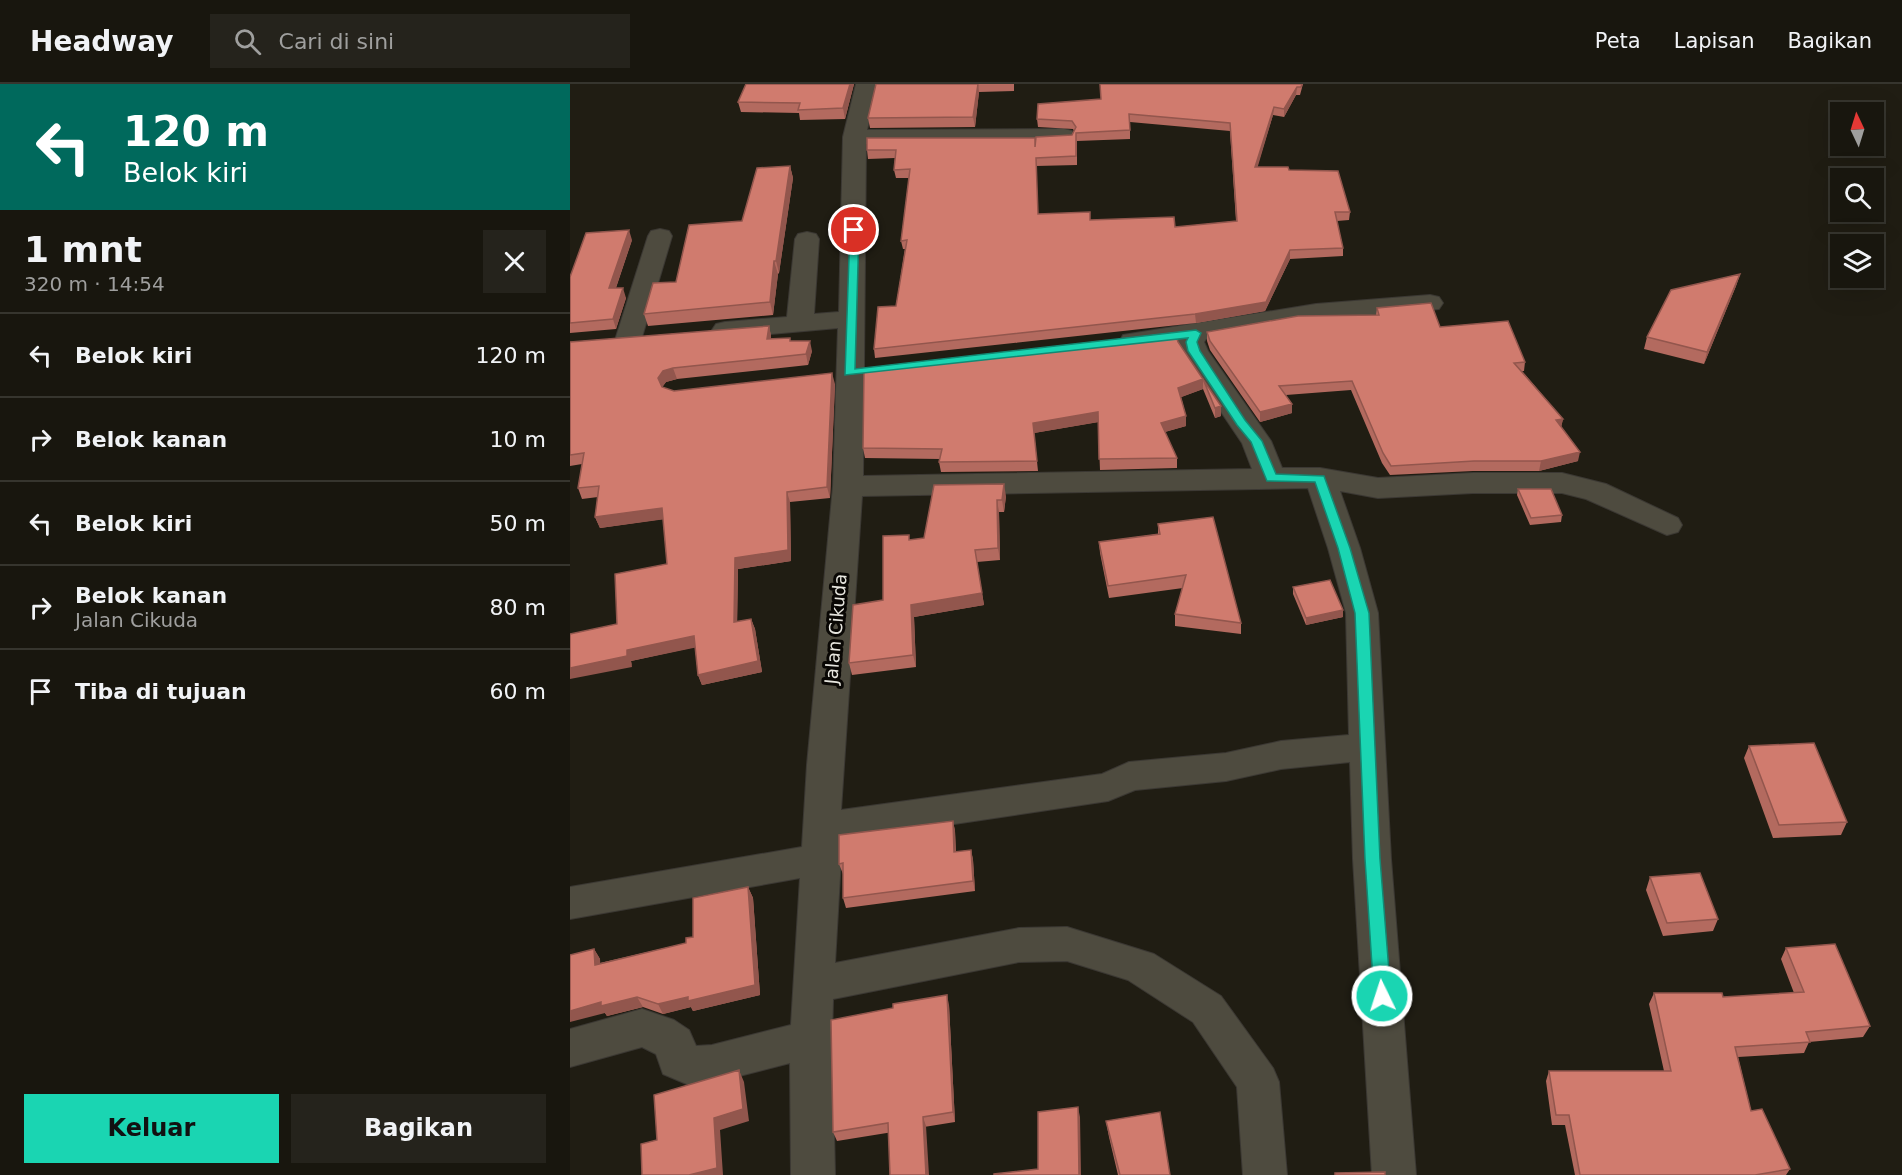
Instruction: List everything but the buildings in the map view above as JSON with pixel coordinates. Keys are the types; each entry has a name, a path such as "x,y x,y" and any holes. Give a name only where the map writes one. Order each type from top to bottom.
{"street":[{"name":"Jalan Cikuda","path":"813,1175 811,1039 825,765 848,486 854,137 867,84"},
{"path":"854,137 1064,136"},
{"path":"628,337 660,236"},
{"path":"800,324 807,239"},
{"path":"1108,344 1196,333 1316,312 1430,303"},
{"path":"697,332 852,320"},
{"path":"1196,333 1191,342 1194,351 1256,441 1271,478"},
{"path":"848,486 1271,478 1320,478 1378,488 1473,483 1562,483 1595,491 1667,525"},
{"path":"1320,478 1344,548 1362,613 1372,859 1394,1175"},
{"path":"570,903 822,843 1108,787 1129,776 1226,767 1281,755 1368,747"},
{"path":"814,984 883,973 1019,945 1067,944 1140,966 1208,1009 1258,1082 1265,1175"},
{"path":"570,1048 642,1028 659,1033 674,1043 678,1059 689,1066 712,1064 811,1039"}],"route":[{"path":"854,230 849,373 1047,352 1196,333 1191,342 1194,351 1241,422 1252,433 1263,452 1271,478 1320,478 1344,548 1362,613 1372,859 1382,996"}]}
